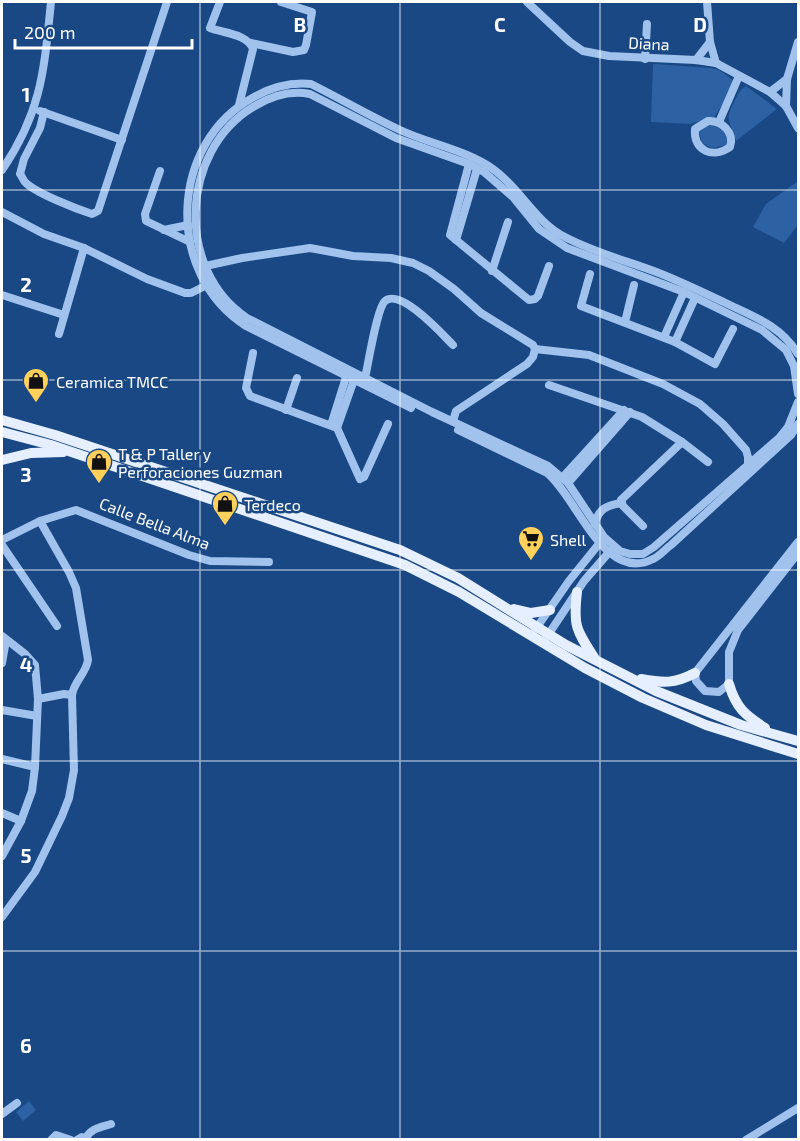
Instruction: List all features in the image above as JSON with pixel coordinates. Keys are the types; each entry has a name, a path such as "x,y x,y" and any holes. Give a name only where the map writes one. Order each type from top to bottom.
{"main road":[{"path":"2,420 55,435 400,550 448,572 505,606 534,631"},
{"path":"2,432 71,452 389,559 440,582 546,638 656,691 741,725 798,741"},
{"path":"2,460 31,453 71,452"},
{"path":"577,592 575,613 577,630 597,662"},
{"path":"505,606 531,612 550,610"},
{"path":"546,638 585,668 653,702 706,725 798,754"},
{"path":"632,678 660,683 673,682 695,673"},
{"path":"729,684 737,706 773,733"}],"street":[{"path":"2,170 23,135 34,109 46,57 51,2"},
{"path":"44,112 40,128 24,159 20,174 25,182 81,210 92,214 98,211 167,2"},
{"path":"220,2 210,28 246,39 251,43 293,52 304,50 312,12 281,2"},
{"name":"Diana","path":"527,2 583,51 609,56 716,63 770,92 786,106 798,128"},
{"path":"706,2 710,42 716,63"},
{"path":"645,59 648,24"},
{"path":"696,60 710,42"},
{"path":"786,106 787,79 798,42"},
{"path":"239,105 243,80 253,49 251,43"},
{"path":"719,122 739,76"},
{"path":"770,92 787,79"},
{"path":"243,80 259,94"},
{"path":"798,354 785,337 771,325 703,292 659,273 591,249 552,230 524,198 490,167 401,131 311,84 299,82 286,84 259,94 239,105 215,129 193,174 188,198 190,242 207,285 230,316 246,326 547,473 558,483 611,550 628,562 643,562 656,557 791,435 798,424"},
{"path":"602,540 595,524 565,480 548,466 365,378 349,376 236,310 216,288 201,267 195,219 196,195 202,170 227,126 264,100 300,92 310,94 396,138 473,166 493,178 547,236 567,248 684,292 762,330 786,350 794,366 798,394"},
{"path":"34,109 122,140"},
{"path":"708,121 719,122 732,140 730,147 718,153 704,151 695,138 695,129 708,121"},
{"path":"473,166 450,235 529,300 536,299 538,296 549,266"},
{"path":"160,171 145,214 146,221 190,242"},
{"path":"2,212 44,234 84,248 147,279 191,293 207,285"},
{"path":"492,271 508,222"},
{"path":"164,230 188,225"},
{"path":"60,334 84,248"},
{"path":"201,267 242,258 310,248 353,256 391,258 413,263 429,271 481,313 533,345 535,349 533,357 526,364 456,411 453,421"},
{"path":"590,274 581,306 664,337 715,364 733,329"},
{"path":"625,322 634,285"},
{"path":"664,337 684,292"},
{"path":"2,295 64,315"},
{"path":"675,342 695,298"},
{"path":"365,378 377,322 384,302 388,299 398,299 409,305 453,345"},
{"path":"535,349 589,355 663,384 700,404 723,424 746,450 748,465"},
{"path":"253,353 246,391 250,396 334,427"},
{"path":"349,376 334,427 358,478 362,479 387,424"},
{"path":"286,410 297,378"},
{"path":"549,386 642,417 682,442 708,462"},
{"path":"611,550 630,555 643,554 654,547 779,438 788,427 798,402"},
{"path":"565,480 627,411"},
{"path":"622,503 624,497 682,442"},
{"path":"595,524 603,509 612,504 622,503"},
{"path":"622,503 643,526"},
{"name":"Calle Bella Alma","path":"2,540 40,521 76,510 210,561 269,562"},
{"path":"2,917 35,872 69,798 74,770 73,687 87,669 88,652 76,588 40,521"},
{"path":"534,631 602,540"},
{"path":"798,542 695,673 696,681 705,692 719,692 729,684 729,652 738,630 798,553"},
{"path":"2,545 57,626"},
{"path":"546,638 584,580 611,550"},
{"path":"576,573 584,580"},
{"path":"2,663 4,638"},
{"path":"2,854 21,821 32,791 38,699 35,665 4,638"},
{"path":"38,699 64,694 72,695"},
{"path":"2,710 37,716"},
{"path":"2,759 35,767"},
{"path":"2,813 21,821"},
{"path":"2,1114 17,1103"},
{"path":"747,1140 798,1108"},
{"path":"84,1139 89,1132 111,1124"},
{"path":"51,1140 56,1135 71,1140"}],"shaded area":[{"path":"653,64 711,68 719,70 734,81 724,103 714,117 690,124 651,122"},
{"path":"746,86 777,109 736,141 729,116 738,94"},
{"path":"712,124 722,129 728,140 727,145 712,148 702,143 699,131 702,127"},
{"path":"798,181 798,225 784,243 753,227 766,204"},
{"path":"29,1101 36,1110 23,1121 16,1112"}],"place":[{"name":"Ceramica TMCC","path":"36,404"},
{"name":"T & P Taller y Perforaciones Guzman","path":"99,485"},
{"name":"Terdeco","path":"225,527"},
{"name":"Shell","path":"531,562"}]}
